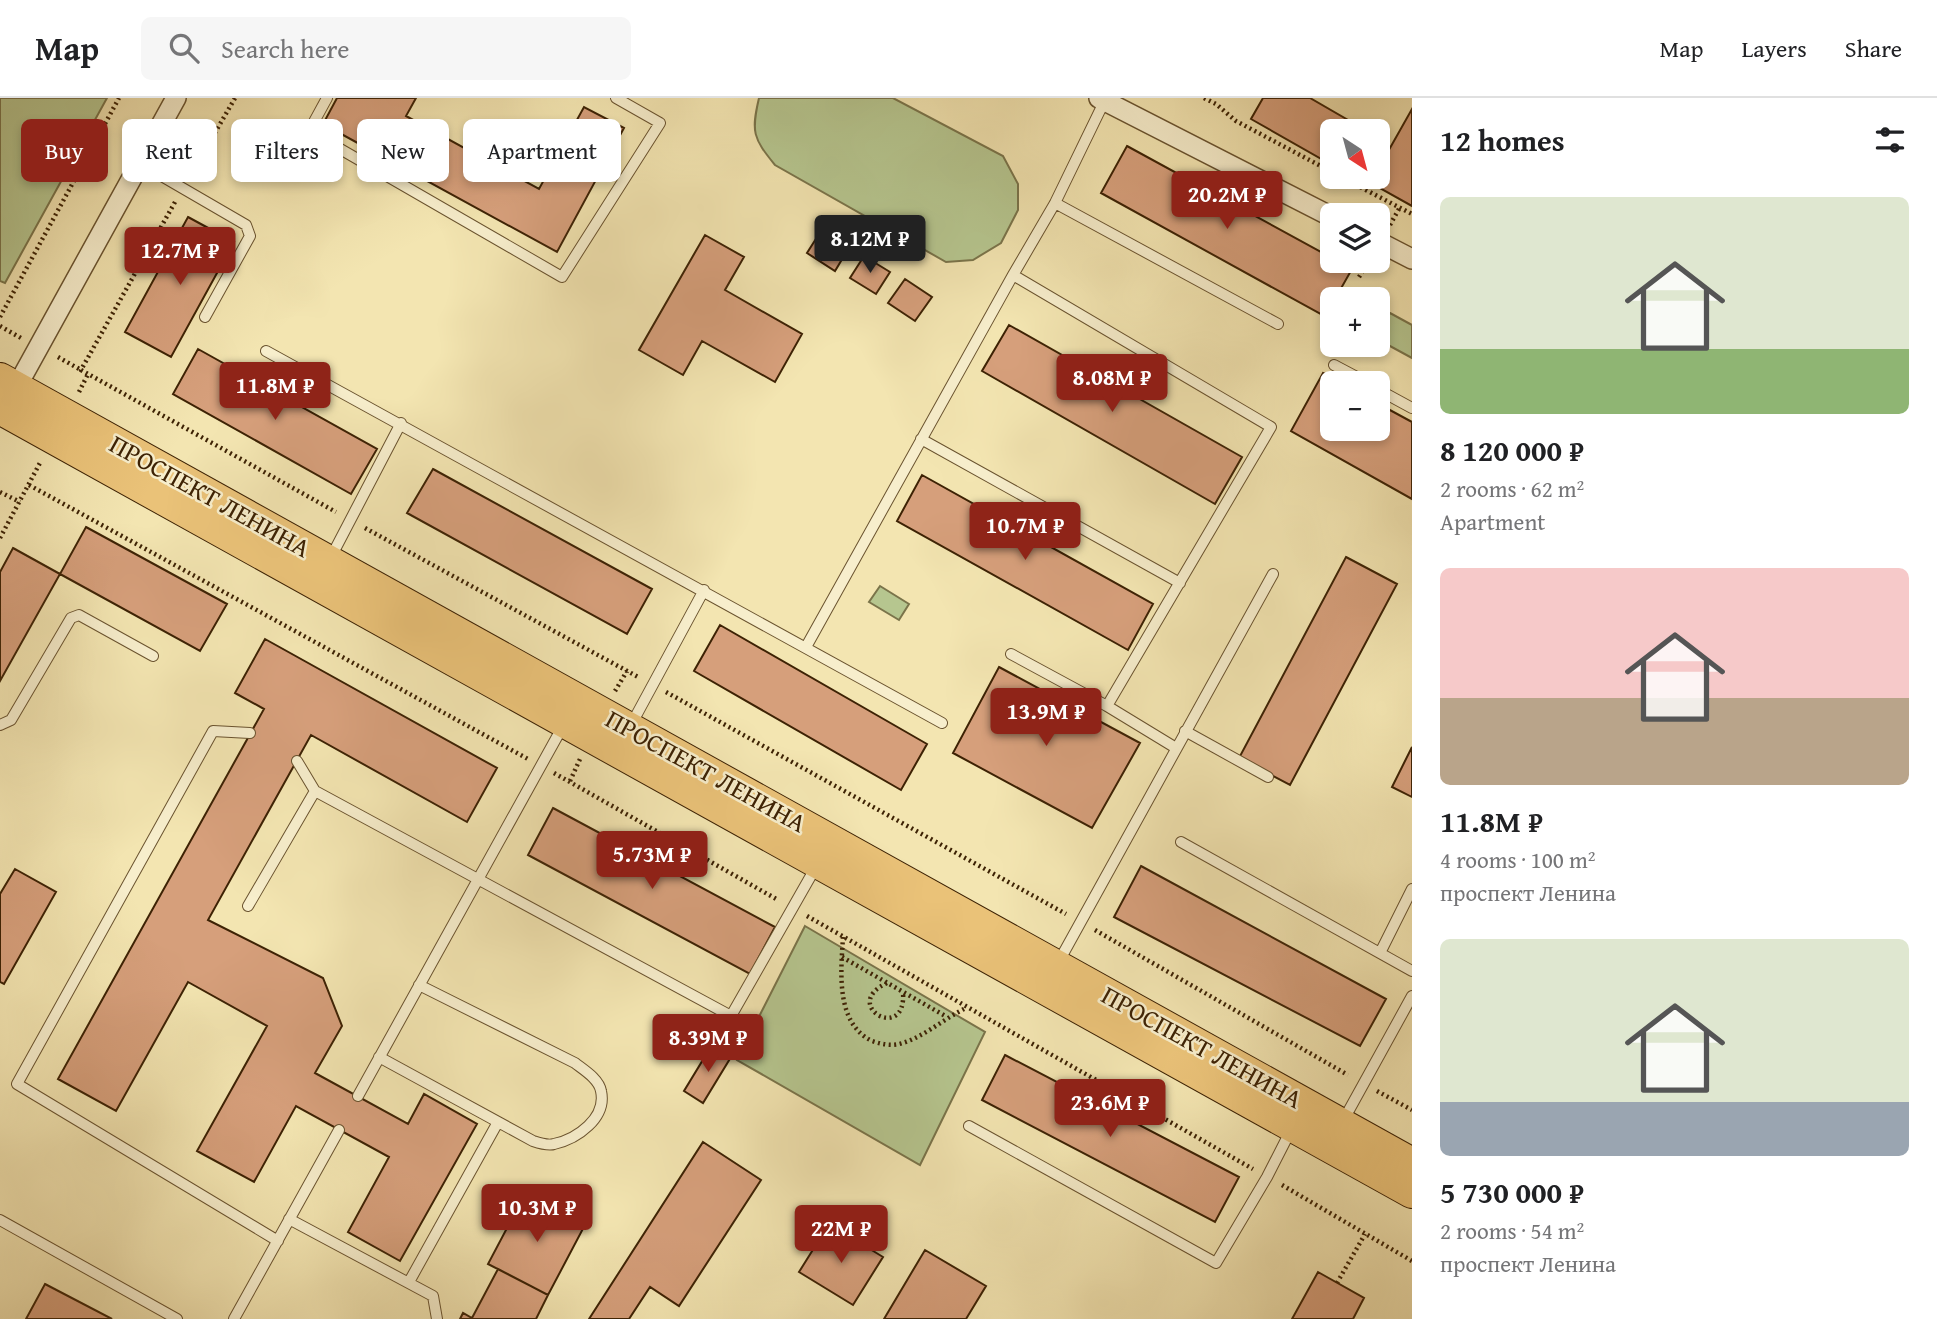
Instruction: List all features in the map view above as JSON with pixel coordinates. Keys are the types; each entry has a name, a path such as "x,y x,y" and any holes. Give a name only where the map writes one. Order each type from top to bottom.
{"main road":[{"name":"ПРОСПЕКТ ЛЕНИНА","path":"5,396 329,562 1412,1164"},
{"name":"ПРОСПЕКТ ЛЕНИНА","path":"5,396 565,721 1412,1192"}],"street":[{"path":"165,119 176,98"},
{"path":"1103,99 1320,212"},
{"path":"5,396 130,182"},
{"path":"1390,241 1412,259"}],"lane":[{"path":"327,98 309,131 562,277 660,123 616,98"},
{"path":"806,647 1055,203 1103,99"},
{"path":"174,182 246,225 250,236 205,317"},
{"path":"1055,203 1278,324"},
{"path":"1013,275 1271,427 1107,706"},
{"path":"267,351 942,723"},
{"path":"1334,365 1345,371"},
{"path":"1390,396 1412,408"},
{"path":"329,562 401,423"},
{"path":"921,439 1180,583"},
{"path":"1056,966 1273,574"},
{"path":"629,728 704,590"},
{"path":"0,725 11,720 71,618 79,615 153,656"},
{"path":"1012,654 1107,706 1176,748"},
{"path":"358,1096 565,721"},
{"path":"250,733 213,731 17,1084 278,1241"},
{"path":"1185,731 1268,777"},
{"path":"296,761 315,791 731,1016 819,861"},
{"path":"248,906 315,791"},
{"path":"1181,842 1412,971"},
{"path":"1380,953 1412,889"},
{"path":"379,1057 533,1141 552,1145 576,1136 593,1121 601,1106 601,1089 592,1076 575,1063 419,985"},
{"path":"1341,1125 1412,996"},
{"path":"409,1282 498,1122"},
{"path":"969,1126 1216,1263 1293,1127"},
{"path":"234,1319 340,1129"},
{"path":"289,1219 433,1296 437,1319"},
{"path":"0,1220 177,1319"}],"path":[{"path":"0,317 119,98"},
{"path":"81,370 235,98"},
{"path":"1205,98 1236,121 1320,166"},
{"path":"1364,189 1412,214"},
{"path":"1390,223 1400,208"},
{"path":"1359,277 1362,273"},
{"path":"0,326 24,340"},
{"path":"58,357 1079,921 1412,1110"},
{"path":"0,538 42,460"},
{"path":"29,485 570,781 1412,1261"},
{"path":"0,492 20,502"},
{"path":"609,702 627,671"},
{"path":"843,937 843,999 853,1024 865,1037 880,1044 896,1045 916,1038 967,1007"},
{"path":"842,957 947,1017"},
{"path":"888,983 873,992 870,999 870,1008 877,1016 885,1019 894,1017 901,1010 903,992"},
{"path":"1337,1283 1365,1234"}],"green space":[{"path":"0,98 107,98 95,119 21,119 21,182 61,182 5,283 0,281"},
{"path":"759,98 893,98 1003,156 1018,184 1018,210 1001,243 973,260 946,262 775,165 762,148 756,134 755,119"},
{"path":"1390,313 1412,325 1412,358 1390,346"},
{"path":"880,586 909,604 899,620 869,602"},
{"path":"805,926 985,1032 920,1165 737,1060"}],"building":[{"path":"337,98 416,98 406,116 411,119 357,119 357,143 343,135 343,119 326,119"},
{"path":"1263,98 1310,98 1346,119 1320,119 1320,158 1251,119"},
{"path":"584,107 607,119 577,119"},
{"path":"1412,109 1412,206 1382,189 1390,189 1390,148"},
{"path":"449,140 463,147 463,182 526,182 539,189 543,182 595,182 557,252 429,182 449,182"},
{"path":"1127,146 1320,251 1320,273 1350,273 1342,287 1320,287 1320,314 1101,193"},
{"path":"188,217 234,242 171,357 125,332"},
{"path":"819,234 847,251 835,271 807,253"},
{"path":"705,235 744,257 725,290 802,334 775,382 702,341 683,375 639,350"},
{"path":"864,256 890,272 876,294 850,278"},
{"path":"905,279 932,297 915,321 888,303"},
{"path":"1009,325 1242,457 1215,504 982,371"},
{"path":"198,349 377,449 351,494 173,394"},
{"path":"1320,378 1320,441 1390,441 1390,410 1412,422 1412,499 1291,431"},
{"path":"433,469 652,589 627,634 407,513"},
{"path":"922,475 1153,604 1128,650 897,521"},
{"path":"86,527 227,604 200,651 60,574"},
{"path":"13,548 60,574 0,681 0,572"},
{"path":"1346,557 1397,584 1290,785 1239,758"},
{"path":"720,625 927,744 901,790 694,671"},
{"path":"265,639 497,768 467,822 311,735 208,920 323,978 342,1026 315,1073 408,1124 424,1094 477,1124 400,1261 348,1232 389,1157 296,1106 254,1182 197,1151 267,1026 188,982 116,1111 58,1079 264,709 235,693"},
{"path":"999,667 1140,743 1092,828 953,753"},
{"path":"1412,747 1412,797 1392,787"},
{"path":"553,808 775,927 750,974 528,855"},
{"path":"1141,866 1386,999 1360,1046 1114,917"},
{"path":"15,869 56,892 4,984 0,982 0,894"},
{"path":"712,1045 731,1057 703,1103 684,1091"},
{"path":"1005,1055 1239,1177 1215,1222 982,1100"},
{"path":"703,1142 761,1180 679,1306 650,1287 629,1319 589,1319"},
{"path":"526,1192 586,1223 548,1295 488,1264"},
{"path":"829,1224 883,1257 853,1305 799,1272"},
{"path":"925,1250 986,1286 966,1319 884,1319"},
{"path":"498,1269 548,1295 536,1319 460,1319 463,1313 472,1318"},
{"path":"1318,1272 1364,1298 1353,1319 1292,1319"},
{"path":"45,1284 112,1319 26,1319"}]}
